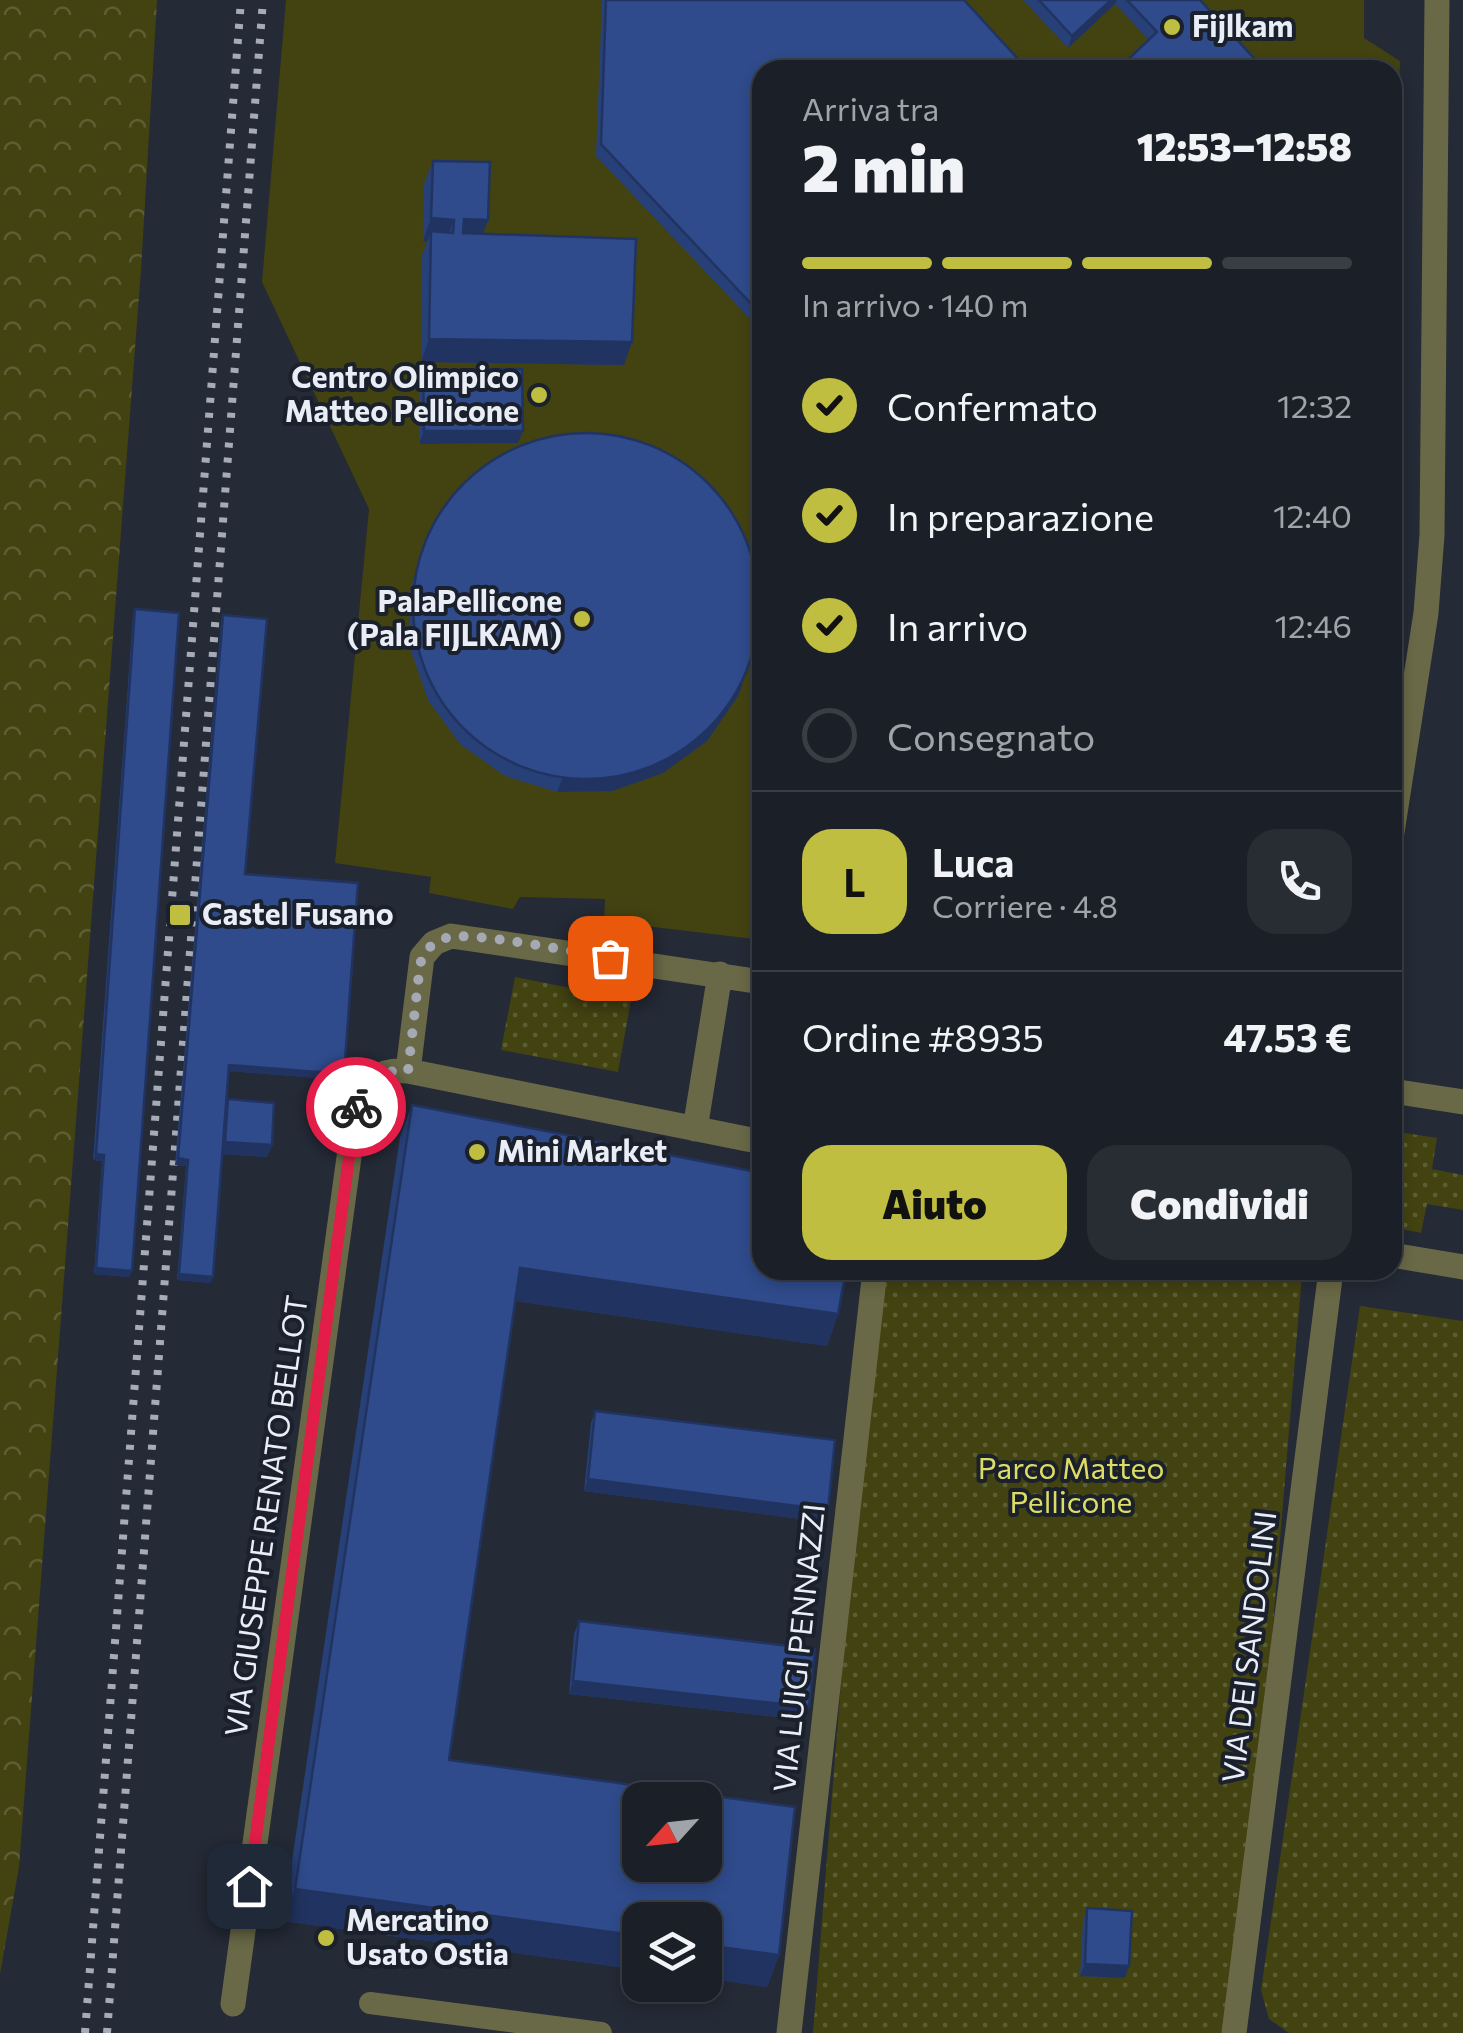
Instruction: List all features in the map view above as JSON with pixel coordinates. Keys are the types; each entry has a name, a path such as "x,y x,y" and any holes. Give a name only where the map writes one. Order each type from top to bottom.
{"street":[{"path":"1402,768 1426,613 1432,535 1438,0"},
{"path":"752,980 462,936 434,943 420,965 408,1071 752,1140"},
{"path":"695,1128 720,974"},
{"name":"VIA GIUSEPPE RENATO BELLOT","path":"232,2004 356,1106 372,1078 390,1071 408,1071"},
{"path":"1402,1093 1463,1102"},
{"path":"1402,1257 1463,1267"},
{"name":"VIA LUIGI PENNAZZI","path":"789,2033 874,1280"},
{"name":"VIA DEI SANDOLINI","path":"1234,2033 1329,1280"}],"lane":[{"path":"370,2003 601,2033"}],"green space":[{"path":"0,0 157,0 141,270 19,1867 0,1974"},
{"name":"Centro Olimpico Matteo Pellicone","path":"286,0 1364,0 1364,38 1398,60 752,60 752,939 604,921 605,899 520,897 513,909 429,893 431,877 335,863 369,509 262,282"},
{"path":"515,977 631,1000 618,1072 501,1050"},
{"path":"1402,1133 1437,1138 1432,1169 1463,1175 1463,1210 1427,1204 1421,1233 1402,1229"},
{"name":"Parco Matteo Pellicone","path":"883,1280 1302,1280 1248,1926 1222,2033 813,2033 872,1296"},
{"path":"1360,1306 1463,1321 1463,2033 1289,2033 1269,2019 1261,1990"}],"building":[{"path":"606,0 964,0 1019,60 752,60 752,305 601,144"},
{"path":"1039,0 1111,0 1072,36"},
{"path":"1127,0 1200,0 1256,60 1128,60 1157,32"},
{"path":"433,161 490,162 488,220 464,219 463,233 636,239 632,342 429,339 431,231 453,233 454,220 431,218"},
{"path":"522,369 523,431 424,431 423,370"},
{"name":"PalaPellicone (Pala FIJLKAM)","path":"569,434 603,434 636,440 668,453 696,472 720,496 752,556 752,656 739,688 720,716 696,740 668,759 636,772 603,778 569,778 536,772 504,759 476,740 452,716 433,688 420,656 414,623 414,589 420,556 433,524 452,496 476,472 504,453 536,440"},
{"path":"135,609 179,613 132,1271 96,1268 104,1155 96,1154"},
{"path":"223,615 267,619 245,874 358,883 344,1074 229,1065 213,1277 179,1274 188,1160 178,1158"},
{"path":"228,1099 274,1103 272,1145 225,1142"},
{"path":"412,1105 752,1171 752,1280 844,1280 838,1314 520,1268 449,1760 622,1784 622,1882 722,1882 722,1797 795,1807 779,1955 722,1947 722,1902 622,1902 622,1934 295,1889"},
{"path":"595,1411 835,1440 828,1510 588,1479"},
{"path":"579,1621 815,1649 809,1707 573,1681"},
{"path":"1087,1908 1132,1911 1129,1966 1085,1964"}],"railway":[{"path":"85,2033 241,0"},
{"path":"107,2033 263,0"}],"way so far":[{"path":"356,1107 372,1078 390,1071 408,1071 422,957 442,938 462,936 610,958"}],"place":[{"name":"Fijlkam","path":"1172,27"},
{"name":"Centro Olimpico Matteo Pellicone","path":"539,395"},
{"name":"PalaPellicone (Pala FIJLKAM)","path":"582,619"},
{"name":"Castel Fusano","path":"180,915"},
{"name":"Mini Market","path":"477,1152"},
{"name":"Mercatino Usato Ostia","path":"326,1938"}],"route":[{"path":"249,1886 356,1107"}]}
